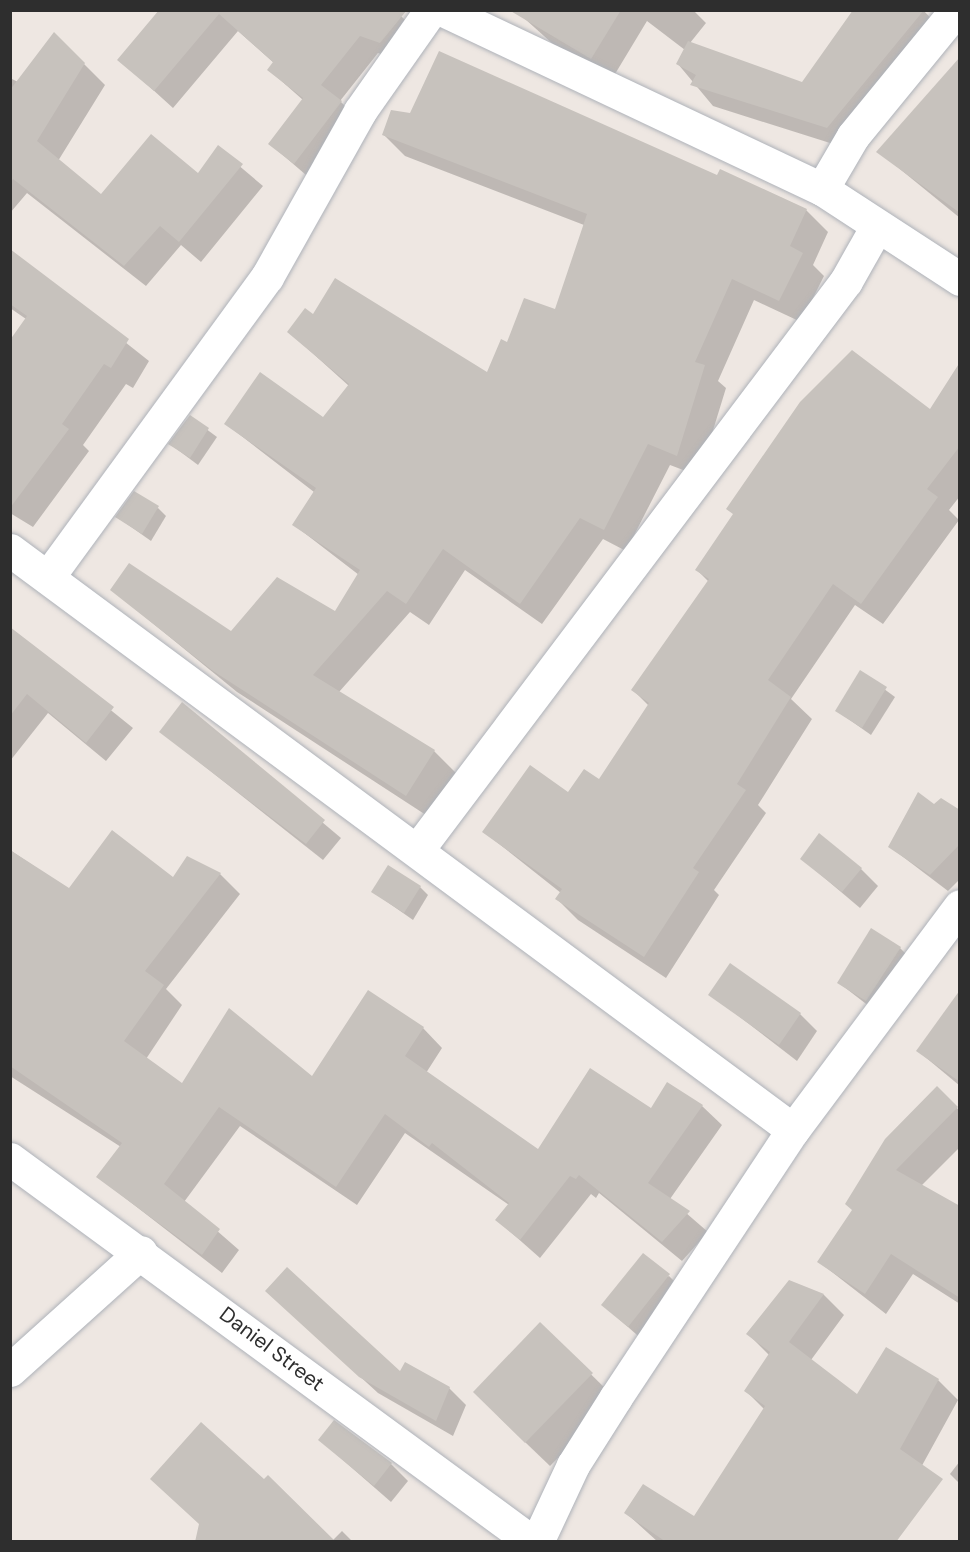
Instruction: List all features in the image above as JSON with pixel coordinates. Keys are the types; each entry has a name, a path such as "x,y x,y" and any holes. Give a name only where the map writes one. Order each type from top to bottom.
{"street":[{"path":"48,577 267,277 360,111 430,10"},
{"path":"443,10 822,189 960,279"},
{"path":"822,189 853,136 956,10"},
{"path":"418,849 846,281 877,226"},
{"path":"10,550 418,849 793,1130"},
{"path":"535,1542 585,1445 793,1130 960,906"},
{"name":"Daniel Street","path":"10,1159 141,1252 535,1542"},
{"path":"10,1370 141,1252"}],"building":[{"path":"159,10 407,10 380,43 360,36 321,85 342,101 294,164 268,144 303,98 267,70 273,62 219,14 154,91 117,60"},
{"path":"509,10 621,10 591,59"},
{"path":"853,10 924,10 827,128 690,85 696,75 676,64 688,41 802,82"},
{"path":"54,32 85,63 37,141 101,194 151,134 198,173 218,145 243,164 179,242 160,226 124,266 13,179 10,184 10,90"},
{"path":"439,51 717,175 720,169 807,209 790,246 803,253 779,301 732,279 695,362 705,365 677,456 648,444 604,530 580,518 520,604 443,549 406,604 387,591 313,675 435,750 406,796 213,671 110,590 129,563 231,631 277,577 335,611 360,570 292,525 316,488 224,424 260,372 323,417 349,384 287,332 305,308 313,314 335,278 487,372 501,339 507,342 524,298 555,309 587,214 382,135 391,110 410,113"},
{"path":"960,57 960,213 876,152"},
{"path":"10,249 129,339 111,368 104,364 62,424 69,429 10,508 10,340 27,316 10,304"},
{"path":"852,350 930,409 960,362 960,446 927,489 938,497 861,604 833,584 768,680 791,697 737,784 746,790 693,868 699,872 644,957 555,899 562,889 482,832 530,765 568,792 584,769 599,779 649,703 631,690 709,579 695,570 733,514 726,509 800,402"},
{"path":"190,415 209,428 190,458 168,444"},
{"path":"134,491 159,506 142,534 115,517"},
{"path":"10,627 114,707 86,743 27,694 10,716"},
{"path":"860,670 887,687 862,728 835,711"},
{"path":"182,702 325,820 306,844 159,732"},
{"path":"918,792 934,804 941,798 960,810 960,844 930,875 888,847"},
{"path":"112,830 173,877 187,856 221,873 145,971 164,985 124,1041 182,1083 229,1008 312,1076 368,990 424,1027 405,1056 538,1149 590,1068 651,1108 667,1082 703,1105 648,1183 690,1211 662,1242 579,1175 576,1179 570,1176 520,1240 495,1220 509,1203 432,1143 429,1147 385,1114 336,1187 219,1107 164,1184 220,1229 202,1255 96,1177 122,1143 10,1066 10,850 69,888"},
{"path":"819,833 862,868 842,892 800,859"},
{"path":"388,865 421,886 404,913 371,892"},
{"path":"871,928 901,947 866,1001 837,983"},
{"path":"730,963 801,1013 779,1045 708,995"},
{"path":"960,990 960,1082 916,1051"},
{"path":"937,1086 958,1107 896,1170 960,1206 960,1298 891,1254 865,1294 817,1262 852,1210 845,1204 885,1139"},
{"path":"643,1253 670,1274 628,1327 601,1305"},
{"path":"287,1267 400,1371 405,1362 450,1387 436,1421 359,1377 265,1291"},
{"path":"789,1280 824,1294 789,1342 857,1394 886,1347 939,1379 900,1449 943,1479 896,1542 666,1542 624,1513 643,1484 694,1516 765,1406 744,1391 770,1352 746,1334"},
{"path":"540,1322 593,1373 525,1443 473,1392"},
{"path":"334,1420 392,1463 374,1486 318,1440"},
{"path":"201,1422 264,1479 268,1475 336,1542 195,1542 199,1524 150,1479"}]}
